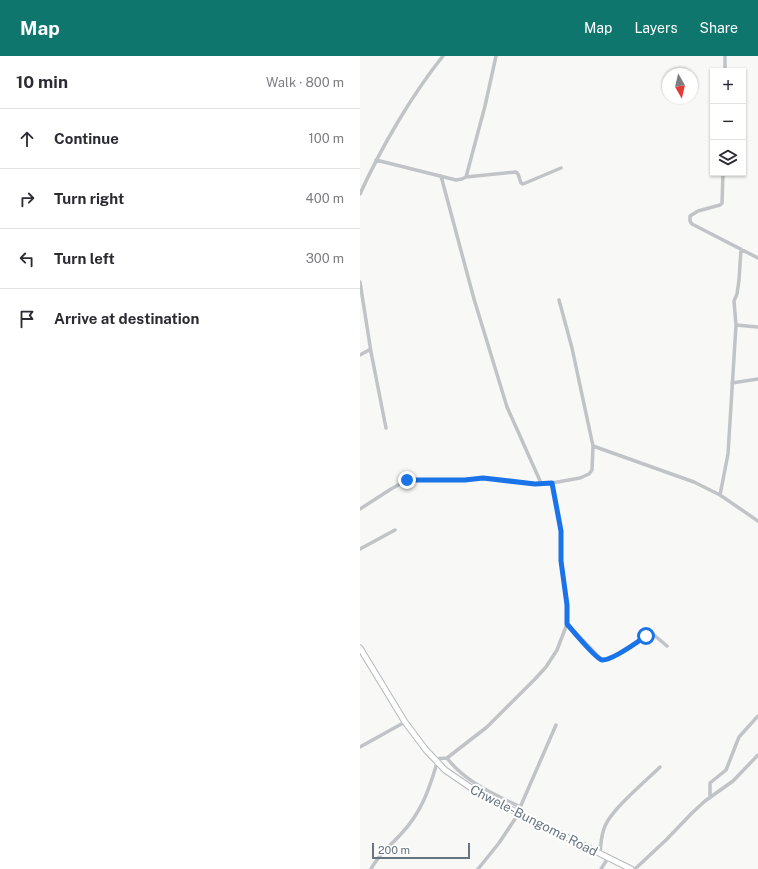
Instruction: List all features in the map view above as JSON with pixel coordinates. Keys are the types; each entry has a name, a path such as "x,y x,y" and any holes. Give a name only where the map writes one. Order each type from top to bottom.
{"main road":[{"name":"Chwele-Bungoma Road","path":"360,648 405,722 436,761 461,782 480,794 631,869"}],"street":[{"path":"360,194 376,160 429,73 443,56"},
{"path":"466,176 485,106 496,56"},
{"path":"725,56 725,68"},
{"path":"376,160 460,180 466,176 516,172 521,183 523,184 561,168"},
{"path":"441,176 474,299 507,407 541,483"},
{"path":"723,176 722,203 720,205 698,211 690,216 689,220 692,224 758,258"},
{"path":"720,496 728,454 736,325 734,301 737,294 739,280 741,249"},
{"path":"360,282 371,352 386,428"},
{"path":"360,509 407,480 465,480 474,478 488,478 552,483 580,478 589,474 592,470 594,446 572,348 559,300"},
{"path":"736,325 758,327"},
{"path":"360,355 369,350 371,352"},
{"path":"732,383 758,379"},
{"path":"594,446 680,476 701,485 758,522"},
{"path":"371,869 374,862 401,834 424,802 436,761 446,758 488,727 546,667 557,650 567,624 567,605 561,561 561,531 552,483"},
{"path":"360,549 394,530"},
{"path":"567,624 601,660 612,657 649,634 654,635 667,646"},
{"path":"710,798 710,783 726,770 739,737 758,716"},
{"path":"360,748 405,722"},
{"path":"478,869 499,843 518,813 556,725"},
{"path":"635,869 692,813 733,780 758,755"},
{"path":"446,758 462,774 482,788 520,807"},
{"path":"600,854 602,833 606,824 622,804 660,767"},
{"path":"601,869 608,858"}],"route":[{"path":"407,480 465,480 474,478 494,478 535,484 552,483 561,531 562,541 560,548 567,605 567,624 601,660 612,657 646,636"}]}
